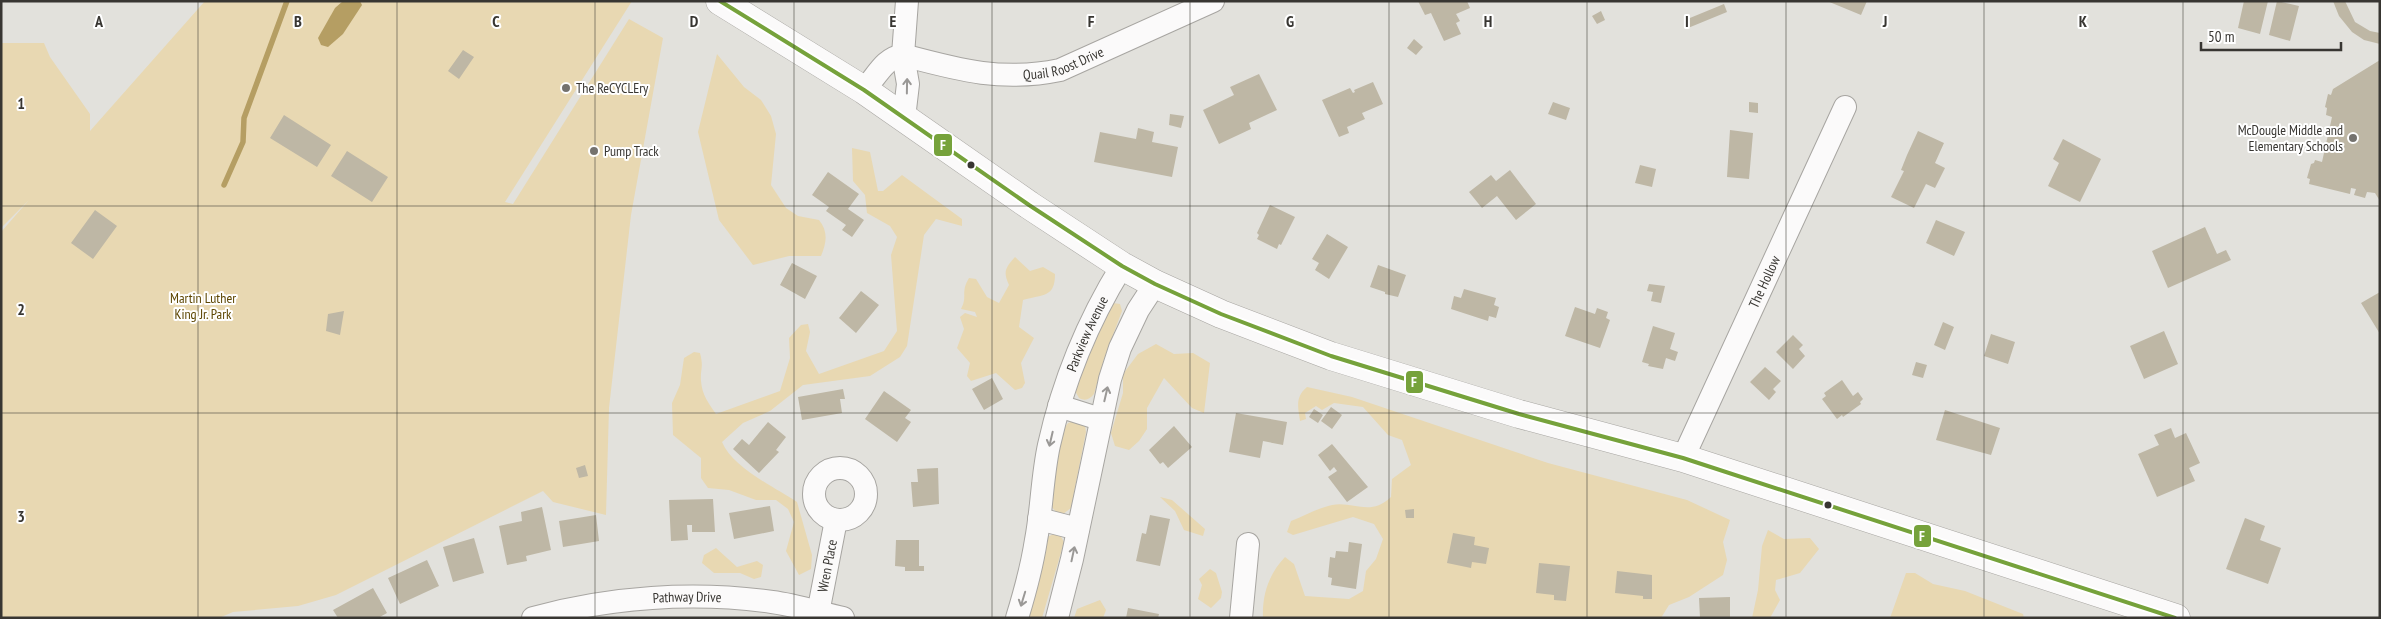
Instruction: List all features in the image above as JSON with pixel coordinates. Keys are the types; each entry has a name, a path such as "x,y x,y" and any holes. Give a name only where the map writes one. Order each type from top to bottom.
{"main road":[{"path":"720,1 864,90 1029,205 1122,266 1155,284 1221,314 1331,356 1520,414 1683,458 2145,613 2176,618"}],"street":[{"path":"904,118 908,84 903,55 907,1"},
{"name":"Quail Roost Drive","path":"903,55 980,74 1032,76 1060,70 1084,61 1213,1"},
{"path":"864,90 877,77 887,61 893,57 903,55"},
{"name":"The Hollow","path":"1683,458 1844,107"},
{"name":"Parkview Avenue","path":"1017,618 1030,569 1049,447 1059,406 1072,367 1089,328 1106,292 1122,266"},
{"path":"1057,618 1078,529 1100,419 1120,348 1138,310 1155,284"},
{"path":"1059,406 1100,419"},
{"path":"1039,519 1078,529"},
{"name":"Wren Place","path":"818,613 836,520"},
{"path":"1241,618 1248,544"},
{"name":"Pathway Drive","path":"533,618 570,608 660,598 730,597 774,602 843,618"}],"green space":[{"name":"Martin Luther King Jr. Park","path":"205,1 632,1 505,202 513,204 629,19 663,38 631,215 609,408 606,515 553,502 543,491 336,595 298,606 233,612 219,618 1,618 1,232 29,200 1,228 1,43 44,43 50,57 90,114 90,131"},
{"path":"717,54 744,87 761,100 771,116 776,134 771,185 786,208 798,216 819,220 822,224 826,237 821,256 789,256 753,265 719,220 698,132"},
{"path":"852,148 870,152 878,191 883,191 902,175 962,219 962,226 936,219 924,235 907,346 900,357 870,376 803,385 770,411 743,423 722,442 727,451 744,468 797,502 812,555 811,569 799,575 786,551 794,522 788,509 776,500 756,500 729,490 708,488 701,478 701,458 673,435 672,403 680,385 684,358 694,352 700,353 703,391 716,414 780,391 790,358 789,338 801,325 808,324 810,332 806,351 819,374 884,351 897,331 891,255 897,237 890,226 867,213 865,195 853,181"},
{"path":"1015,257 1030,271 1043,267 1055,274 1053,287 1050,291 1046,294 1023,300 1019,327 1034,338 1021,363 1025,383 1022,388 1015,390 996,373 971,381 967,376 970,363 957,348 964,329 960,317 965,313 977,317 975,312 961,309 966,283 969,278 976,279 987,297 999,303 1009,285 1006,270"},
{"path":"1113,303 1120,304 1122,311 1104,359 1094,394 1085,400 1081,399 1074,389 1094,340"},
{"path":"1156,344 1174,354 1193,353 1210,363 1204,413 1192,408 1164,378 1147,408 1147,429 1139,441 1129,450 1115,446 1111,433 1123,393 1123,374 1138,354"},
{"path":"1307,387 1352,397 1548,463 1687,500 1730,520 1723,542 1727,560 1723,575 1689,597 1669,605 1661,618 1263,618 1265,593 1271,577 1285,557 1294,564 1305,596 1349,599 1363,591 1366,571 1376,559 1383,539 1374,524 1353,517 1293,535 1287,532 1291,521 1332,505 1369,507 1383,503 1391,497 1392,479 1411,465 1402,440 1388,435 1363,407 1334,403 1322,410 1316,406 1305,413 1306,419 1300,421 1299,398"},
{"path":"1074,421 1085,425 1086,432 1071,508 1063,514 1056,512 1051,506 1052,482 1063,430 1068,423"},
{"path":"1160,497 1172,500 1205,529 1203,536 1184,530 1175,511"},
{"path":"1768,530 1784,539 1810,538 1819,549 1800,573 1776,580 1775,590 1780,600 1770,618 1752,618 1758,590 1762,546"},
{"path":"1054,534 1060,535 1064,542 1042,618 1026,618 1047,537"},
{"path":"716,548 737,567 757,561 763,565 761,577 754,579 740,573 714,573 702,563 704,555"},
{"path":"1210,569 1216,573 1222,592 1221,598 1211,608 1198,599 1202,585 1199,579"},
{"path":"1906,573 1915,573 1933,584 1965,591 2023,614 2024,618 1890,618"},
{"path":"1100,600 1106,610 1103,618 1074,618 1077,609"}],"shaded area":[{"path":"343,1 360,1 362,5 343,34 328,47 321,45 318,38 335,8"}],"building":[{"path":"1418,1 1467,1 1470,8 1456,14 1460,21 1456,23 1461,34 1444,41 1431,13 1425,15"},
{"path":"1827,1 1867,1 1861,15"},
{"path":"2244,1 2268,1 2260,34 2238,28"},
{"path":"2277,1 2299,6 2290,41 2269,35"},
{"path":"2333,1 2345,1 2355,22 2370,31 2380,33 2380,44 2364,40 2352,32 2339,16"},
{"path":"1724,4 1727,12 1688,28 1685,20"},
{"path":"1601,11 1605,20 1597,24 1592,16"},
{"path":"1414,39 1423,47 1416,55 1407,48"},
{"path":"463,50 474,57 459,79 448,71"},
{"name":"McDougle Middle and Elementary Schools","path":"2380,60 2380,201 2375,193 2367,192 2365,198 2354,195 2356,189 2351,188 2350,194 2309,184 2310,179 2307,178 2311,164 2315,160 2322,162 2332,117 2326,115 2327,108 2325,107 2328,94 2331,95 2333,89"},
{"path":"1259,74 1277,110 1249,123 1251,129 1219,144 1203,110 1234,95 1230,87"},
{"path":"1373,82 1383,104 1362,113 1365,119 1347,127 1349,133 1339,137 1322,100 1350,88 1353,93 1355,92 1354,90"},
{"path":"1553,102 1570,108 1566,120 1548,114"},
{"path":"1749,102 1758,103 1758,113 1749,112"},
{"path":"1170,114 1184,116 1181,128 1169,125"},
{"path":"284,115 331,145 317,167 270,138"},
{"path":"1138,128 1154,132 1152,142 1178,147 1172,177 1094,162 1100,132 1136,139"},
{"path":"1730,130 1753,133 1749,179 1727,177"},
{"path":"1918,131 1944,143 1935,163 1945,168 1935,188 1926,184 1914,208 1891,197 1904,171 1901,170"},
{"path":"2063,139 2101,159 2080,202 2048,186 2059,163 2053,159"},
{"path":"347,151 388,177 372,202 331,176"},
{"path":"1640,165 1656,169 1652,187 1635,183"},
{"path":"1510,170 1536,204 1516,220 1497,196 1482,208 1469,192 1491,175 1496,181"},
{"path":"828,172 859,194 848,209 864,220 852,237 842,230 846,225 826,211 829,207 812,195"},
{"path":"1270,205 1295,217 1281,245 1279,244 1277,249 1257,239 1259,235 1257,233"},
{"path":"95,210 117,226 93,259 71,243"},
{"path":"1936,220 1965,232 1954,256 1926,243"},
{"path":"2205,227 2217,254 2226,250 2231,260 2168,288 2152,251"},
{"path":"1327,234 1348,247 1329,279 1315,270 1319,263 1312,259"},
{"path":"792,263 817,276 805,299 780,285"},
{"path":"1378,265 1406,275 1398,297 1385,294 1385,292 1370,287"},
{"path":"1649,284 1665,286 1661,303 1651,301 1653,292 1647,291"},
{"path":"1464,289 1496,298 1494,305 1499,307 1496,318 1489,316 1488,321 1451,309 1454,296 1461,298"},
{"path":"861,291 879,305 856,333 839,318"},
{"path":"2380,292 2380,334 2361,303"},
{"path":"1575,307 1595,314 1597,308 1608,312 1606,318 1610,320 1600,348 1565,336"},
{"path":"344,311 340,335 326,331 328,314"},
{"path":"1943,322 1954,327 1945,350 1934,345"},
{"path":"1653,326 1675,333 1670,349 1678,352 1675,361 1666,358 1663,369 1648,366 1649,364 1642,362"},
{"path":"2164,331 2178,364 2144,379 2130,346"},
{"path":"1991,334 2015,342 2008,364 1984,356"},
{"path":"1793,335 1803,345 1799,349 1805,356 1793,369 1776,352"},
{"path":"1916,362 1927,365 1923,378 1912,375"},
{"path":"1765,367 1781,381 1773,389 1776,392 1769,400 1750,382"},
{"path":"992,378 1003,399 984,410 972,389"},
{"path":"1842,380 1853,396 1858,392 1863,399 1860,402 1861,404 1837,419 1822,399 1826,396 1824,393"},
{"path":"843,389 845,399 840,399 842,413 802,420 798,397"},
{"path":"884,391 911,410 905,418 911,422 897,442 865,419"},
{"path":"1331,407 1342,415 1332,429 1321,421"},
{"path":"1314,409 1323,415 1318,423 1309,417"},
{"path":"1945,410 2000,428 1991,455 1936,440"},
{"path":"1236,413 1287,422 1283,445 1263,441 1260,458 1229,452"},
{"path":"768,422 786,437 776,450 779,452 759,473 733,449 742,439 749,445"},
{"path":"1174,426 1192,447 1168,468 1163,462 1160,464 1149,450"},
{"path":"2171,428 2175,438 2186,433 2200,463 2189,468 2195,481 2157,497 2138,454 2159,445 2154,435"},
{"path":"1332,444 1368,487 1347,502 1328,477 1337,471 1334,467 1330,471 1318,455"},
{"path":"585,465 588,476 579,478 576,468"},
{"path":"938,468 939,504 913,507 911,482 918,482 917,469"},
{"path":"713,499 715,532 692,532 692,525 687,525 688,540 671,541 669,500"},
{"path":"770,506 774,531 734,539 729,513"},
{"path":"542,507 551,550 526,556 527,561 507,565 499,526 522,521 521,512"},
{"path":"1414,509 1414,518 1406,518 1405,510"},
{"path":"596,515 599,541 563,547 559,521"},
{"path":"1150,515 1170,519 1160,566 1136,561 1142,533 1146,534"},
{"path":"2245,518 2265,526 2260,540 2281,548 2268,584 2226,569"},
{"path":"1453,533 1475,537 1474,545 1489,548 1486,564 1472,562 1471,568 1447,563"},
{"path":"474,538 484,573 453,582 443,547"},
{"path":"896,540 919,540 919,566 924,566 924,571 905,571 905,567 895,566"},
{"path":"1349,542 1362,544 1356,589 1331,585 1332,578 1328,577 1330,557 1335,558 1336,551 1348,552"},
{"path":"427,560 439,586 400,604 388,578"},
{"path":"1539,563 1570,566 1566,601 1554,600 1554,595 1536,593"},
{"path":"1617,571 1652,575 1652,599 1643,599 1643,596 1615,593"},
{"path":"373,588 387,613 378,618 338,618 333,610"},
{"path":"1730,597 1730,618 1700,618 1699,598"},
{"path":"1128,608 1159,614 1158,618 1126,618"}],"waterway":[{"path":"224,185 243,142 244,118 287,1"}],"transit line":[{"name":"F","path":"720,1 864,90 1029,205 1122,266 1155,284 1221,314 1331,356 1519,414 1683,458 2175,618"}],"place":[{"name":"The ReCYCLEry","path":"566,88"},
{"name":"McDougle Middle and Elementary Schools","path":"2353,138"},
{"name":"Pump Track","path":"594,151"}]}
